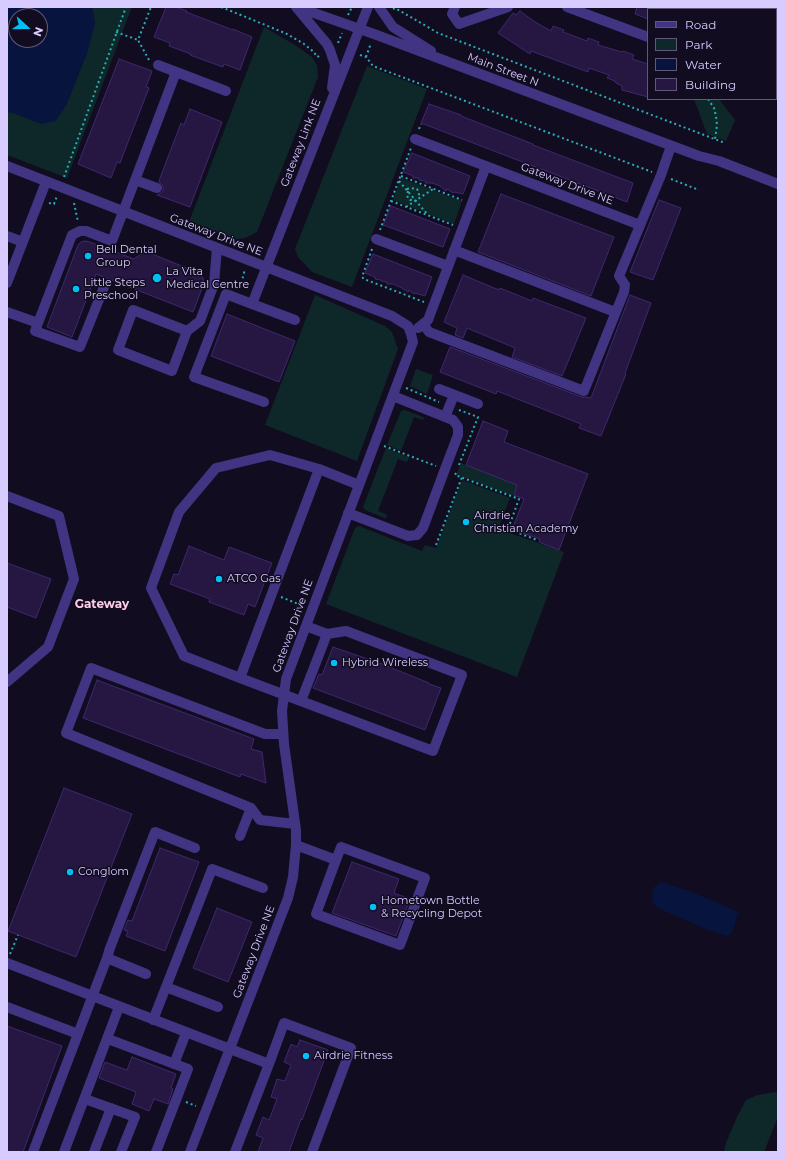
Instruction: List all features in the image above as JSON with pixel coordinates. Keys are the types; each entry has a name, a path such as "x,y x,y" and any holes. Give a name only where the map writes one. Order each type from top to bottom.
{"street":[{"name":"Main Street N","path":"296,7 360,29 671,146 719,161 778,184"},
{"path":"296,7 327,44 330,50 335,65 331,100"},
{"name":"Gateway Link NE","path":"252,304 368,7"},
{"path":"379,7 393,27 449,62"},
{"path":"455,7 452,14 459,24 508,7"},
{"path":"568,7 647,37"},
{"path":"158,65 226,91"},
{"path":"104,286 80,347 35,331 72,235 80,231 86,231 112,242 176,72"},
{"name":"Gateway Drive NE","path":"415,139 640,225"},
{"path":"423,324 429,332 584,391 624,292 625,286 619,276 661,175 671,146"},
{"name":"Gateway Drive NE","path":"7,166 392,316 408,326 413,342 286,679 282,711 283,734 295,824 296,845 293,877 288,898 190,1152"},
{"path":"411,334 428,320 486,166"},
{"path":"135,180 156,188"},
{"path":"7,283 46,182"},
{"path":"7,236 23,242"},
{"path":"376,239 448,266"},
{"path":"187,331 133,310 118,350 172,371 187,331 200,321 214,284 217,248"},
{"path":"454,250 615,312"},
{"path":"264,402 194,377 226,294 295,320"},
{"path":"7,312 38,323"},
{"path":"439,389 478,404"},
{"path":"445,417 454,395"},
{"path":"348,513 408,536 417,535 423,528 458,435 458,427 453,420 393,396"},
{"path":"306,626 327,634 346,631 462,675 433,751 184,656 151,588 179,512 216,468 270,455 319,469 359,485"},
{"path":"240,678 319,469"},
{"path":"7,496 59,516 74,578 48,647 7,682"},
{"path":"301,701 327,634"},
{"path":"283,734 265,734 91,668 66,733 251,808 260,820 295,824"},
{"path":"240,836 251,808"},
{"path":"33,1152 154,832 195,848"},
{"path":"296,845 336,860"},
{"path":"341,847 425,878 400,945 316,914 336,860 341,847"},
{"path":"153,1020 212,868 263,888"},
{"path":"107,958 146,974"},
{"path":"8,961 119,1007 269,1064"},
{"path":"166,986 218,1007"},
{"path":"64,1152 119,1007"},
{"path":"7,1008 78,1034"},
{"path":"235,1152 284,1023 351,1048 312,1152"},
{"path":"174,1064 186,1033"},
{"path":"108,1039 188,1068 156,1152"},
{"path":"85,1099 135,1117 121,1152"},
{"path":"94,1152 111,1108"}],"path":[{"path":"64,178 126,7"},
{"path":"138,40 151,7"},
{"path":"221,7 285,33 304,44 314,52 316,57"},
{"path":"395,8 438,33 725,143"},
{"path":"116,32 138,40 150,62 158,65"},
{"path":"366,57 373,66 699,190"},
{"path":"709,100 714,108 716,116 717,125 715,139"},
{"path":"421,124 362,277 433,306"},
{"path":"400,176 464,201"},
{"path":"399,181 407,190 408,198 415,200 429,216"},
{"path":"407,190 411,188 417,189 419,199"},
{"path":"406,207 433,189"},
{"path":"391,201 454,226"},
{"path":"74,203 80,231"},
{"path":"236,298 242,283 245,268"},
{"path":"397,384 478,417 456,473"},
{"path":"375,443 456,473 455,475 519,500 508,530 536,540"},
{"path":"436,545 462,477"},
{"path":"272,594 312,609"},
{"path":"8,961 18,934"}],"green space":[{"path":"7,7 132,7 67,178 7,155"},
{"path":"264,27 312,57 317,65 318,77 257,232 245,238 236,239 189,222"},
{"path":"367,66 427,89 352,287 312,272 298,257 295,249"},
{"path":"694,100 720,100 735,120 726,141 707,134"},
{"path":"401,178 462,201 454,224 393,200"},
{"path":"315,295 385,326 392,332 398,349 357,461 265,425"},
{"path":"416,369 433,375 427,394 410,386"},
{"path":"405,410 424,418 423,420 414,417 401,451 387,445 401,411"},
{"path":"386,448 409,457 407,462 398,459 378,511 386,514 387,517 385,518 365,510 363,507"},
{"path":"461,463 517,485 513,496 457,475"},
{"path":"462,480 510,498 498,529 564,552 517,677 326,604 355,528 359,526 422,551 425,545 436,548"},
{"path":"775,1092 778,1093 777,1119 764,1152 724,1152 726,1143 737,1117 746,1100 758,1095"}],"water":[{"path":"7,7 91,7 93,9 95,23 87,54 67,104 56,121 41,124 7,112"},
{"path":"661,882 689,891 738,912 730,935 725,936 706,929 662,910 653,904 652,895 654,887"}],"building":[{"path":"166,7 176,7 252,37 240,70 224,64 223,67 190,55 191,54 169,46 170,43 154,37"},
{"path":"637,7 648,7 647,19 635,14"},
{"path":"520,11 551,31 553,26 564,30 563,32 587,41 588,38 599,42 598,45 634,55 632,59 647,64 647,97 622,90 622,86 607,78 609,75 589,68 588,72 531,51 530,54 498,33 513,13 516,15"},
{"path":"119,59 152,71 146,87 149,88 120,163 117,162 111,178 78,164"},
{"path":"429,104 461,115 533,145 633,183 627,202 421,123"},
{"path":"190,109 222,122 190,207 157,195 163,191 163,186 159,182 160,178 181,123 184,125"},
{"path":"412,153 470,176 463,194 453,193 447,189 446,191 440,186 432,183 425,183 426,181 419,180 419,178 413,178 413,176 403,172"},
{"path":"501,194 614,237 591,296 478,252"},
{"path":"659,200 681,208 653,280 630,272"},
{"path":"391,206 450,229 443,247 383,225"},
{"path":"85,241 134,259 141,254 150,253 201,274 204,283 193,312 96,274 72,337 47,327 78,245"},
{"path":"373,254 432,277 425,296 414,294 409,290 408,292 393,284 387,284 387,282 375,279 375,277 365,273"},
{"path":"463,275 499,290 500,288 532,301 533,298 586,318 562,376 512,357 515,348 467,328 463,338 455,335 457,328 444,322"},
{"path":"630,295 651,303 625,373 626,374 601,436 579,428 581,424 497,391 496,394 440,372 450,347 582,397 591,398"},
{"path":"227,314 295,341 279,382 211,356"},
{"path":"483,421 508,431 504,442 588,474 559,550 539,542 540,539 512,529 524,499 514,495 517,485 466,465"},
{"name":"ATCO Gas","path":"189,546 224,560 229,547 272,563 255,607 248,604 244,615 209,602 210,599 170,584 174,574 178,575"},
{"path":"7,563 51,579 36,618 7,607"},
{"path":"333,647 382,664 441,688 425,730 313,688 319,674 322,675"},
{"path":"97,680 254,739 251,749 262,752 266,783 241,774 240,777 83,718"},
{"name":"Conglom","path":"64,788 132,814 76,957 8,931"},
{"path":"160,848 199,862 165,951 126,936 128,931 124,930 128,920 132,921"},
{"name":"Hometown Bottle & Recycling Depot","path":"352,862 399,879 394,893 410,899 396,936 332,913"},
{"path":"217,908 252,922 228,982 193,968"},
{"path":"7,1026 62,1046 23,1152 7,1152"},
{"path":"300,1040 328,1050 302,1120 301,1119 289,1152 258,1152 263,1138 256,1135 263,1117 269,1120 277,1099 271,1097 277,1079 285,1081 291,1065 284,1062 291,1044 297,1047"},
{"path":"132,1057 176,1074 171,1088 173,1089 168,1104 154,1099 149,1111 132,1104 136,1092 99,1078 105,1062 127,1070"}],"place":[{"name":"Bell Dental Group","path":"88,256"},
{"name":"La Vita Medical Centre","path":"157,278"},
{"name":"Little Steps Preschool","path":"76,289"},
{"name":"Airdrie Christian Academy","path":"466,522"},
{"name":"ATCO Gas","path":"219,579"},
{"name":"Hybrid Wireless","path":"334,663"},
{"name":"Conglom","path":"70,872"},
{"name":"Hometown Bottle & Recycling Depot","path":"373,907"},
{"name":"Airdrie Fitness","path":"306,1056"}],"district":[{"name":"Gateway","path":"102,604"}]}
